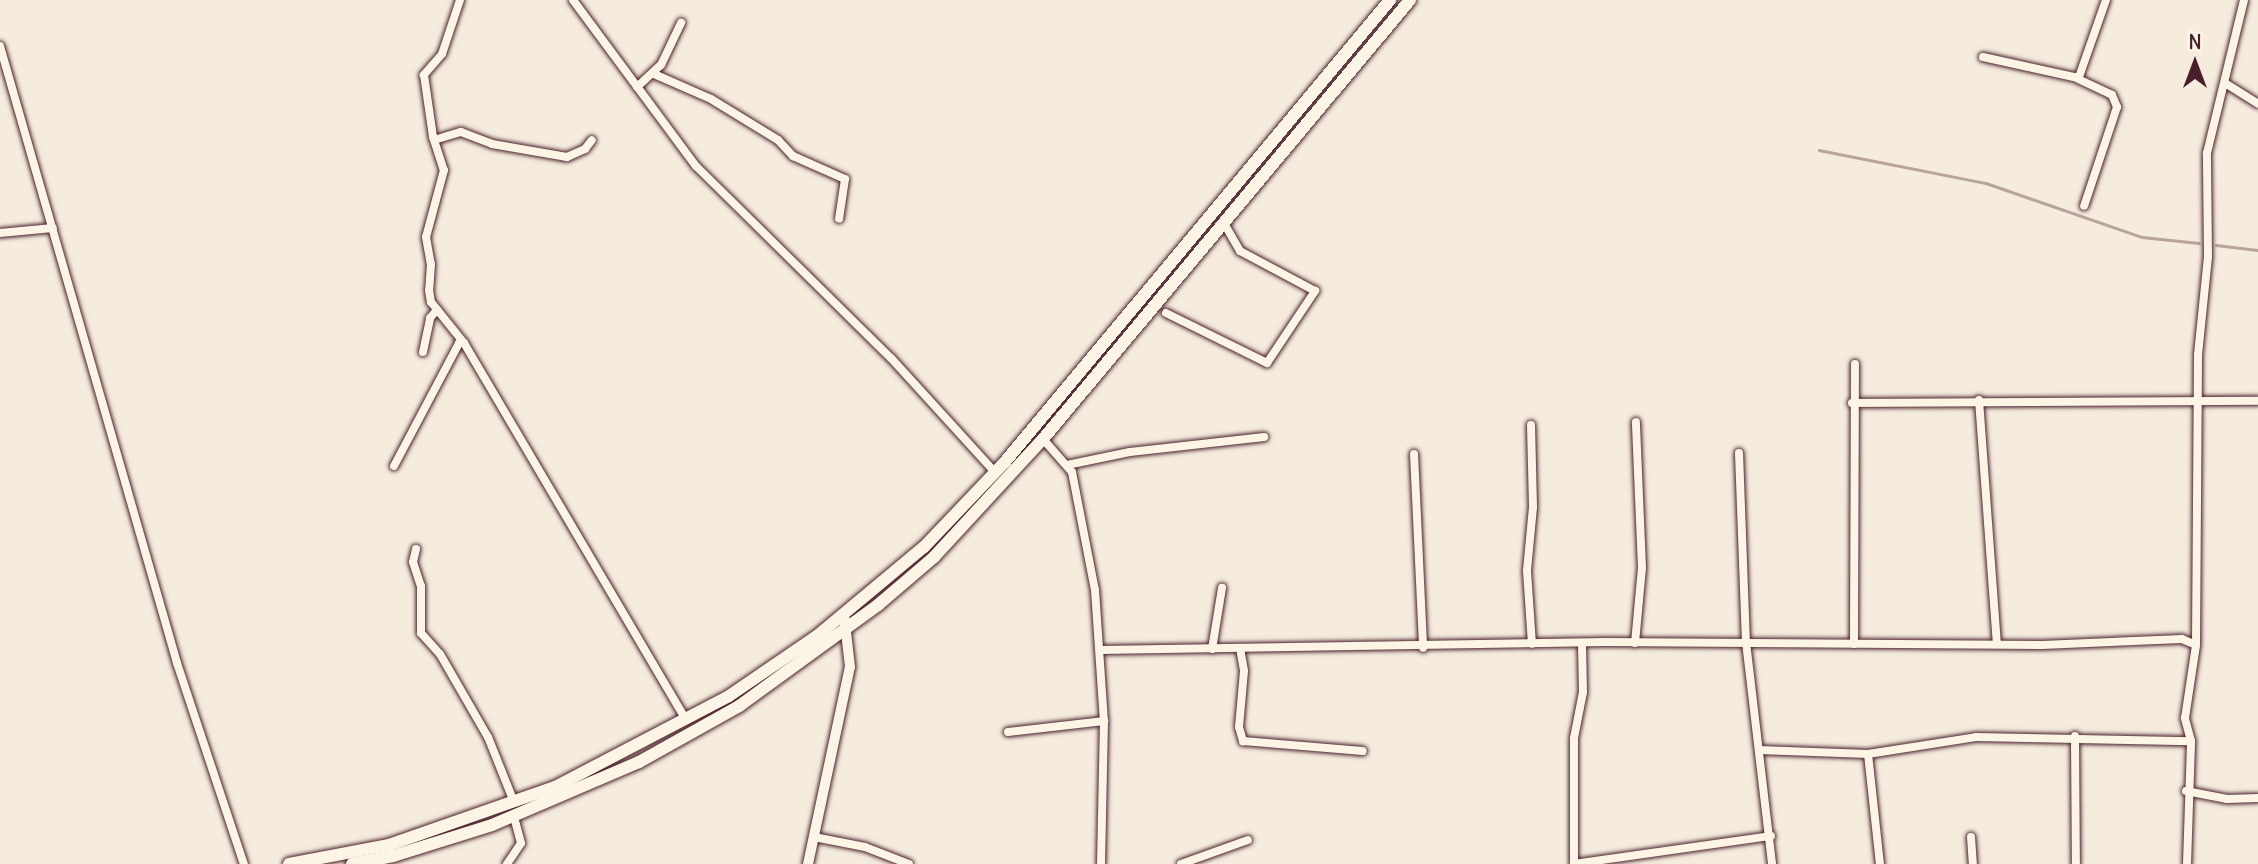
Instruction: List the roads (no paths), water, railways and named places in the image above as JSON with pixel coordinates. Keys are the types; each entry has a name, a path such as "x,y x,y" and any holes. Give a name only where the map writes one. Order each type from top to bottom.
{"main road":[{"path":"289,864 390,845 514,802 631,751 729,696 844,614 925,547 994,471 1390,0"},
{"path":"352,864 393,856 514,816 639,762 716,719 848,627 934,557 1042,439 1410,0"}],"street":[{"path":"460,0 442,54 424,75 434,140 444,170 426,237 432,264 429,290 437,310 464,343 686,720"},
{"path":"573,0 637,87 652,113 740,214 891,358 994,471"},
{"path":"2074,77 2079,77 2106,0"},
{"path":"2187,864 2186,791 2190,741 2185,718 2196,645 2200,318 2208,257 2207,153 2244,0"},
{"path":"637,87 654,74 681,23"},
{"path":"0,46 177,663 244,864"},
{"path":"1983,57 2074,77 2110,93 2117,107 2084,206"},
{"path":"654,74 711,99 778,140 793,156 845,179 839,219"},
{"path":"2225,83 2258,104"},
{"path":"434,140 461,132 492,144 567,157 586,149 592,140"},
{"path":"1166,313 1267,363 1315,291 1240,251 1223,222"},
{"path":"0,233 52,228"},
{"path":"423,352 430,318 437,310"},
{"path":"394,466 459,343 464,343"},
{"path":"1854,645 1852,402 1855,364"},
{"path":"1979,400 1997,643"},
{"path":"1852,402 2258,401"},
{"path":"1635,643 1642,568 1636,422"},
{"path":"1531,425 1534,507 1527,571 1532,644"},
{"path":"1067,465 1130,452 1264,437"},
{"path":"1042,439 1067,465 1095,590 1104,721 1101,864"},
{"path":"1739,453 1746,642 1771,836 1772,864"},
{"path":"1414,454 1423,648"},
{"path":"416,550 413,562 421,586 421,633 440,654 488,737 514,802"},
{"path":"1212,649 1223,587"},
{"path":"808,864 843,710 850,667 848,627 844,614"},
{"path":"1100,650 1423,648 1582,643 1746,642 1854,645 2182,639 2196,645"},
{"path":"1582,643 1583,692 1574,738 1574,864 1646,860 1771,836"},
{"path":"1240,648 1244,671 1239,727 1243,741 1363,751"},
{"path":"1008,732 1104,721"},
{"path":"1759,750 1868,754 1935,740 2075,736 2190,741"},
{"path":"2075,736 2076,864"},
{"path":"1868,754 1880,864"},
{"path":"2186,791 2227,799 2258,798"},
{"path":"507,864 520,843 514,816"},
{"path":"814,837 865,847 909,864"},
{"path":"1971,837 1973,864"},
{"path":"1181,864 1248,840"}],"waterway":[{"path":"1819,150 1986,183 2142,237 2199,243"},
{"path":"2216,245 2258,250"}]}
